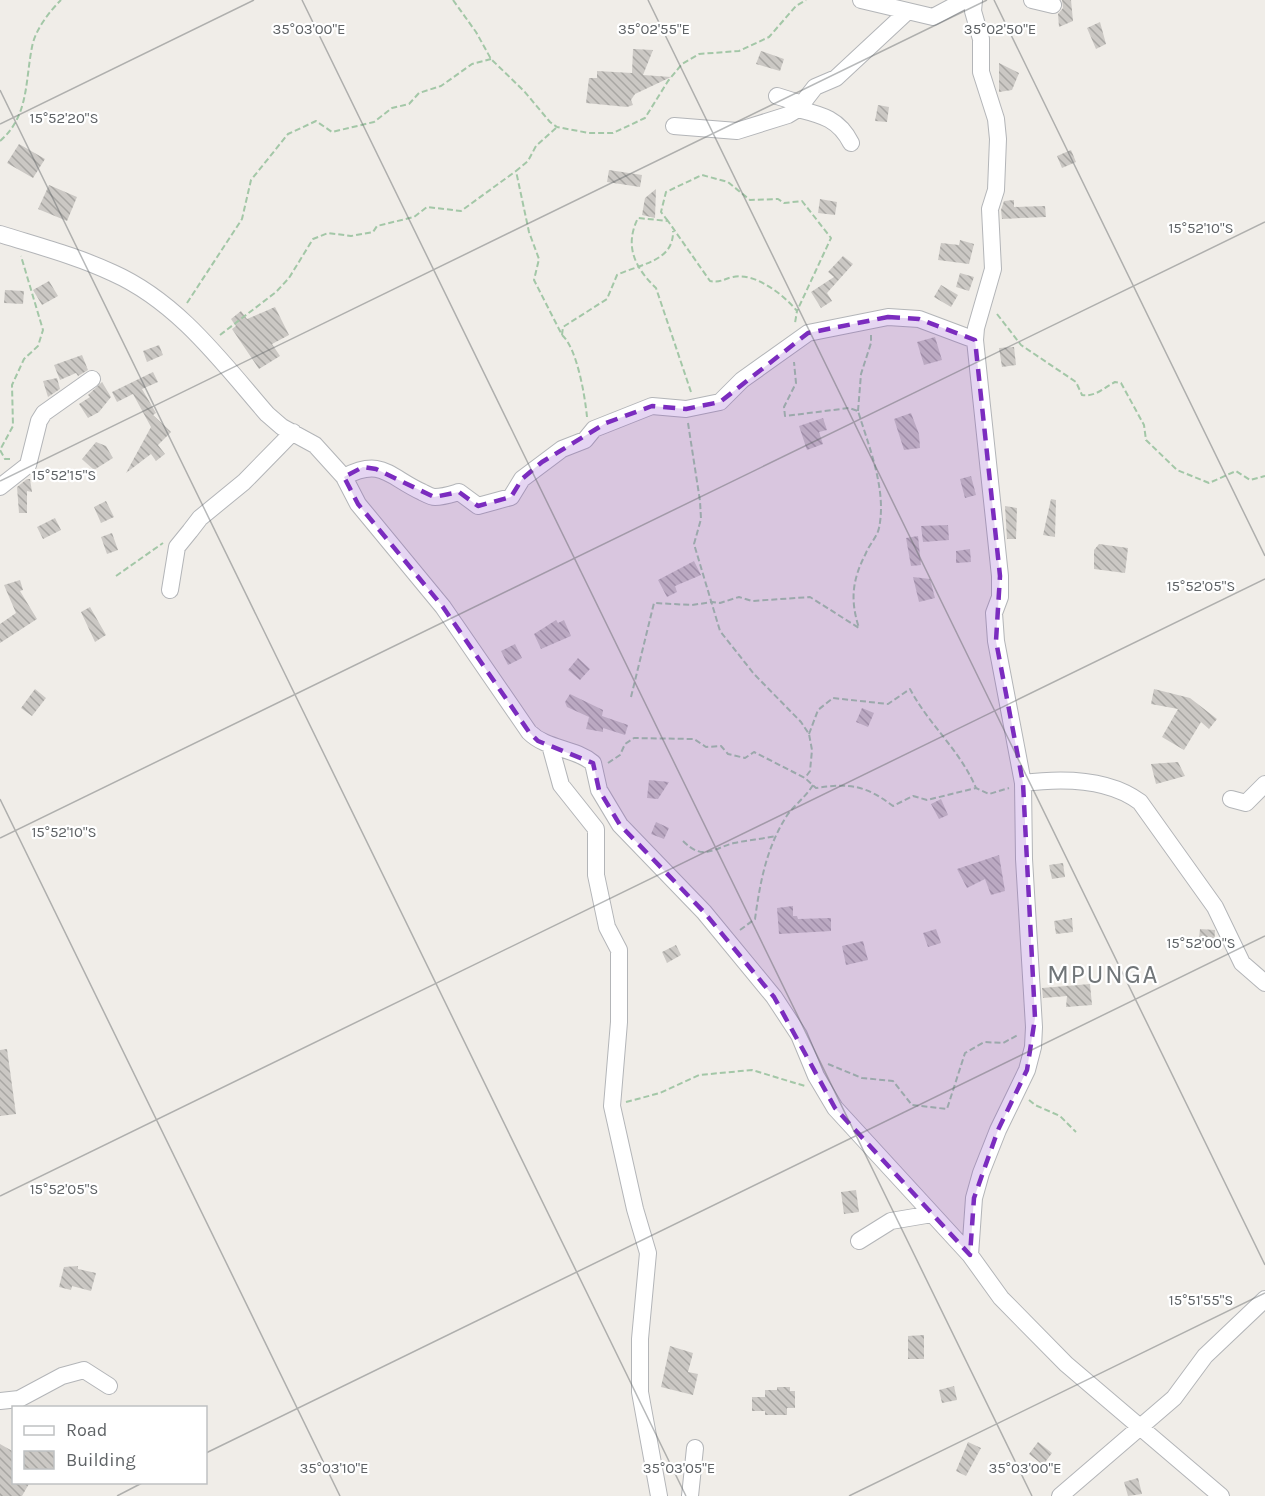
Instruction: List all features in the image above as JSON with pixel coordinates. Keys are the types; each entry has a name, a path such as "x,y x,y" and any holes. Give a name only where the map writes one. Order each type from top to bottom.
{"street":[{"path":"861,0 933,17 965,0"},
{"path":"970,1255 974,1198 981,1173 1027,1070 1033,1047 1034,1027 1024,859 1023,783 996,642 994,613 1000,597 1000,576 975,340 976,328 993,269 990,210 996,190 998,139 996,119 981,72 981,39 974,11 974,0"},
{"path":"1032,0 1053,5"},
{"path":"674,126 737,131 788,115 798,109 815,87 836,78 908,11"},
{"path":"777,96 796,102 798,109"},
{"path":"798,109 837,123 844,128 851,142"},
{"path":"6,236 115,273 178,316 205,342 267,414 315,445 344,477 358,504 443,607 529,732 538,741 572,752 593,764 599,790 620,825 726,938 778,1002 810,1060 826,1096 843,1118 970,1255 1001,1298 1066,1364 1221,1496"},
{"path":"344,477 363,467 376,469 394,475 409,486 434,497 459,492 478,507 511,497 522,479 536,468 562,448 585,440 589,434 606,423 652,406 686,409 720,402 742,380 808,333 888,317 919,319 975,340"},
{"path":"0,488 21,472 30,459 36,428 44,414 92,380"},
{"path":"170,591 177,547 200,518 244,482 293,432"},
{"path":"550,746 561,785 596,829 596,875 607,927 619,950 619,1022 612,1106 635,1209 648,1253 640,1339 640,1392 659,1496"},
{"path":"1023,783 1038,781 1109,785 1125,791 1140,802 1215,907 1242,963 1265,983"},
{"path":"1231,799 1246,803 1265,784"},
{"path":"859,1241 891,1221 932,1214"},
{"path":"1060,1496 1174,1398 1205,1356 1265,1299"},
{"path":"0,1401 19,1400 62,1376 84,1370 109,1386"},
{"path":"690,1496 695,1448"}],"path":[{"path":"0,141 19,119 29,78 32,45 40,28 61,0"},
{"path":"453,0 476,32 491,59 557,127 613,133 645,118 668,81 682,64 699,54 739,51 769,37 796,6 806,0"},
{"path":"178,316 243,219 251,180 288,134 316,122 332,132 374,122 392,108 409,104 419,93 441,86 472,64 491,59"},
{"path":"205,342 227,332 276,292 289,279 313,239 328,232 351,236 373,232 377,226 414,217 427,207 461,211 528,161 536,146 557,127"},
{"path":"516,171 529,232 539,259 534,280 562,335 568,340 577,367 589,434"},
{"path":"796,311 789,301 756,279 734,277 720,283 710,281 685,242 673,230 661,212 666,192 702,175 728,182 750,200 778,199 784,203 802,201 831,238 796,311 792,346 796,382 784,407 785,416 849,408 858,411"},
{"path":"668,221 638,218 630,242 644,276 656,288 691,392 691,401 686,409 692,464 700,501 700,519 694,544 720,631 754,674 801,722 809,734 812,750 810,771 805,778"},
{"path":"562,335 563,327 607,299 617,275 665,255 674,239 673,230"},
{"path":"6,236 23,260 29,289 43,330 38,346 24,359 12,385 13,426 0,450 5,459 30,459"},
{"path":"984,304 996,313 1021,345 1076,382 1082,395 1099,393 1115,382 1121,383 1144,425 1146,440 1177,470 1209,483 1236,471 1250,480 1265,476"},
{"path":"631,697 654,603 692,605 720,603 739,597 752,601 810,597 859,628 852,604 854,586 862,562 879,530 880,504 877,476 858,411 861,375 871,343 869,321"},
{"path":"116,576 165,541"},
{"path":"809,734 818,710 833,698 888,704 910,689 923,714 966,766 976,788"},
{"path":"593,764 610,762 634,738 694,739 706,747 721,746 728,754 745,758 754,752 805,778 816,788 837,785 861,786 893,806 913,796 927,800 942,794 976,788 989,794 1023,783"},
{"path":"726,938 755,919 764,863 787,815 804,800 813,785"},
{"path":"683,841 692,849 711,853 734,844 776,836"},
{"path":"810,1060 834,1066 862,1078 893,1082 912,1105 946,1109 965,1053 984,1042 1003,1043 1034,1027"},
{"path":"612,1106 660,1093 699,1075 752,1070 799,1084 826,1096"},
{"path":"1018,1089 1035,1105 1060,1116 1076,1132"}],"highlighted area":[{"path":"888,317 919,319 975,340 1000,576 996,641 1023,783 1035,1018 1027,1070 998,1130 974,1198 970,1255 835,1108 774,997 704,912 620,825 599,790 593,763 538,741 529,732 443,607 358,504 344,477 363,467 376,469 434,497 459,492 478,506 511,497 522,479 542,462 606,423 652,406 686,409 720,402 808,333"}],"building":[{"path":"1062,0 1071,0 1073,21 1059,27 1058,14 1063,8"},
{"path":"1100,22 1106,44 1096,49 1087,28"},
{"path":"633,49 653,50 643,75 671,77 635,94 631,100 633,105 627,107 586,103 589,78 597,78 597,71 632,73"},
{"path":"761,51 784,59 780,71 756,64"},
{"path":"999,63 1019,73 1012,90 999,92"},
{"path":"878,105 889,107 887,122 875,121"},
{"path":"19,144 45,159 33,178 7,163"},
{"path":"1071,150 1076,162 1062,168 1057,156"},
{"path":"609,170 642,175 640,187 607,182"},
{"path":"49,185 77,197 67,221 38,209"},
{"path":"656,189 655,218 642,215 645,198"},
{"path":"820,199 837,202 835,215 818,213"},
{"path":"1014,200 1014,207 1045,206 1046,217 1002,219 1001,210 1004,201"},
{"path":"960,240 974,244 969,264 938,260 941,243 959,245"},
{"path":"843,256 853,264 827,293 832,301 821,308 811,292 834,277 828,272"},
{"path":"960,273 974,277 969,291 956,287"},
{"path":"49,281 58,296 42,305 33,290"},
{"path":"941,285 958,295 951,307 934,297"},
{"path":"5,290 24,291 23,304 4,303"},
{"path":"275,307 289,335 272,344 280,356 259,369 232,329 236,326 231,319 241,311 247,319"},
{"path":"935,337 942,360 924,365 917,342"},
{"path":"159,345 163,355 147,362 143,351"},
{"path":"1014,347 1016,365 1002,367 999,348"},
{"path":"82,355 88,370 78,376 76,373 60,380 54,365"},
{"path":"153,372 158,382 142,389 156,413 153,415 171,432 158,445 165,454 156,461 151,454 126,473 151,427 133,394 117,402 112,392"},
{"path":"57,378 60,389 48,397 43,381"},
{"path":"102,382 111,397 99,412 88,418 79,404 90,397 88,395"},
{"path":"911,413 919,434 920,448 904,450 894,419"},
{"path":"823,418 827,430 819,432 823,444 807,450 799,426"},
{"path":"96,442 106,446 113,458 94,470 82,459"},
{"path":"971,476 976,495 965,498 960,479"},
{"path":"30,479 32,492 27,491 27,513 19,513 17,487"},
{"path":"1051,499 1056,500 1055,537 1043,535"},
{"path":"106,501 114,517 101,523 94,507"},
{"path":"1005,506 1017,508 1016,539 1007,539"},
{"path":"55,518 61,530 43,539 37,527"},
{"path":"948,525 949,540 923,542 921,526"},
{"path":"112,533 118,550 107,554 101,537"},
{"path":"918,536 921,565 911,566 906,538"},
{"path":"1099,544 1128,548 1125,573 1094,569 1094,550"},
{"path":"970,549 971,562 956,563 956,551"},
{"path":"694,561 701,575 675,586 677,592 667,597 658,580"},
{"path":"913,577 930,579 935,598 919,602"},
{"path":"20,580 23,590 20,591 37,619 0,643 0,624 16,613 4,585"},
{"path":"90,607 106,635 95,642 81,612"},
{"path":"556,620 558,623 564,620 571,636 541,649 534,634"},
{"path":"515,644 522,658 508,665 501,651"},
{"path":"578,658 590,669 580,680 568,670"},
{"path":"35,689 46,698 32,716 21,708"},
{"path":"1154,689 1190,698 1217,719 1209,729 1201,722 1184,750 1162,737 1178,709 1151,704"},
{"path":"570,694 603,710 602,716 628,725 625,735 603,728 603,732 586,729 589,717 567,707 565,702"},
{"path":"862,708 874,713 868,727 856,722"},
{"path":"1178,762 1185,776 1156,784 1151,764"},
{"path":"649,780 669,782 658,799 647,798"},
{"path":"941,799 948,815 939,819 931,804"},
{"path":"656,822 669,828 664,839 651,834"},
{"path":"999,855 1005,891 991,895 985,879 967,888 957,869"},
{"path":"1063,863 1065,877 1052,879 1049,865"},
{"path":"793,906 793,916 797,916 798,919 831,918 831,931 779,934 777,908"},
{"path":"1072,918 1073,932 1056,934 1054,921"},
{"path":"936,929 941,943 928,947 923,933"},
{"path":"1200,929 1215,930 1214,949 1198,947"},
{"path":"863,941 868,960 846,965 842,946"},
{"path":"676,945 681,955 667,963 662,952"},
{"path":"1090,984 1092,1005 1066,1007 1067,996 1043,998 1042,988"},
{"path":"7,1049 16,1114 0,1116 0,1050"},
{"path":"856,1190 859,1212 844,1214 841,1192"},
{"path":"78,1266 78,1269 96,1273 91,1291 72,1286 71,1290 59,1287 64,1267"},
{"path":"924,1335 924,1359 908,1359 908,1336"},
{"path":"670,1346 693,1353 688,1372 698,1374 693,1395 661,1387"},
{"path":"954,1386 957,1400 942,1403 939,1390"},
{"path":"777,1387 790,1387 790,1391 795,1391 795,1408 787,1408 787,1415 765,1415 765,1411 752,1411 752,1397 765,1397 765,1390 777,1390"},
{"path":"968,1442 981,1448 966,1476 956,1471"},
{"path":"1038,1442 1052,1453 1043,1465 1029,1454"},
{"path":"0,1444 12,1451 12,1484 29,1484 22,1496 0,1496"},
{"path":"1138,1478 1142,1494 1128,1496 1124,1482"}],"district":[{"name":"MPUNGA","path":"1103,974"}]}
